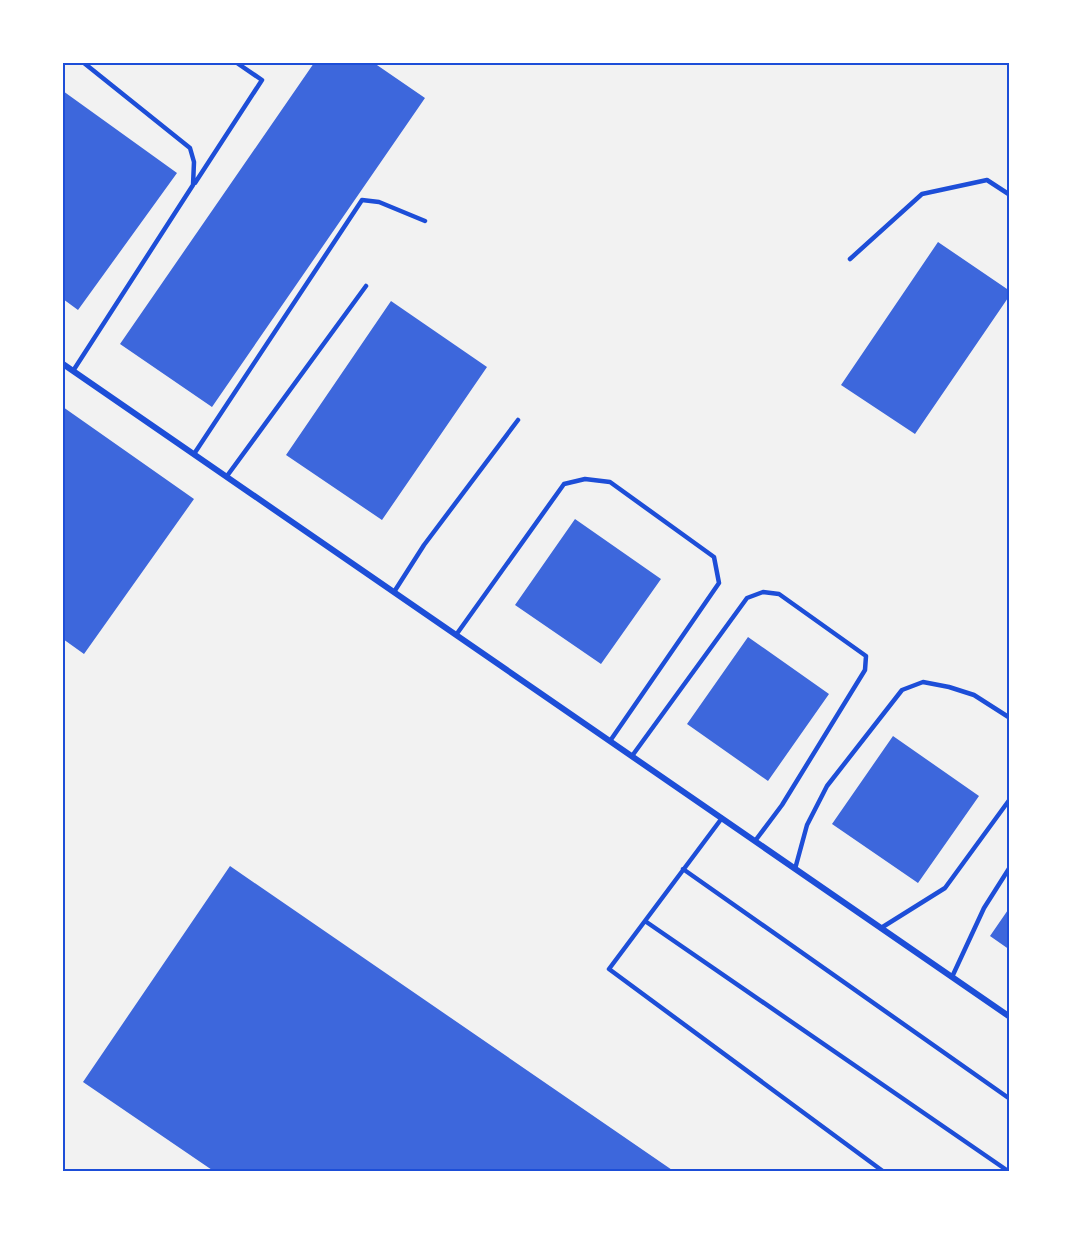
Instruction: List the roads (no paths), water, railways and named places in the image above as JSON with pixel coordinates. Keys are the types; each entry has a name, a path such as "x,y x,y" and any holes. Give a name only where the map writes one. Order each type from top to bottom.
{"street":[{"path":"63,364 1010,1017"}],"lane":[{"path":"84,63 190,148 194,162 193,185"},
{"path":"73,371 262,80 237,63"},
{"path":"850,258 922,194 987,180 1010,195"},
{"path":"194,454 362,200 379,202 425,221"},
{"path":"227,477 366,286"},
{"path":"394,592 424,545 518,420"},
{"path":"456,635 564,484 585,479 610,482 714,557 719,583 610,741"},
{"path":"632,756 747,598 763,592 779,594 866,656 865,670 782,805 755,841"},
{"path":"795,869 807,825 827,786 902,690 923,682 949,687 974,695 1010,718"},
{"path":"881,928 945,888 1010,799"},
{"path":"722,818 609,969 884,1172"},
{"path":"952,977 984,908 1010,867"},
{"path":"683,869 1010,1099"},
{"path":"645,921 1009,1171"}]}
